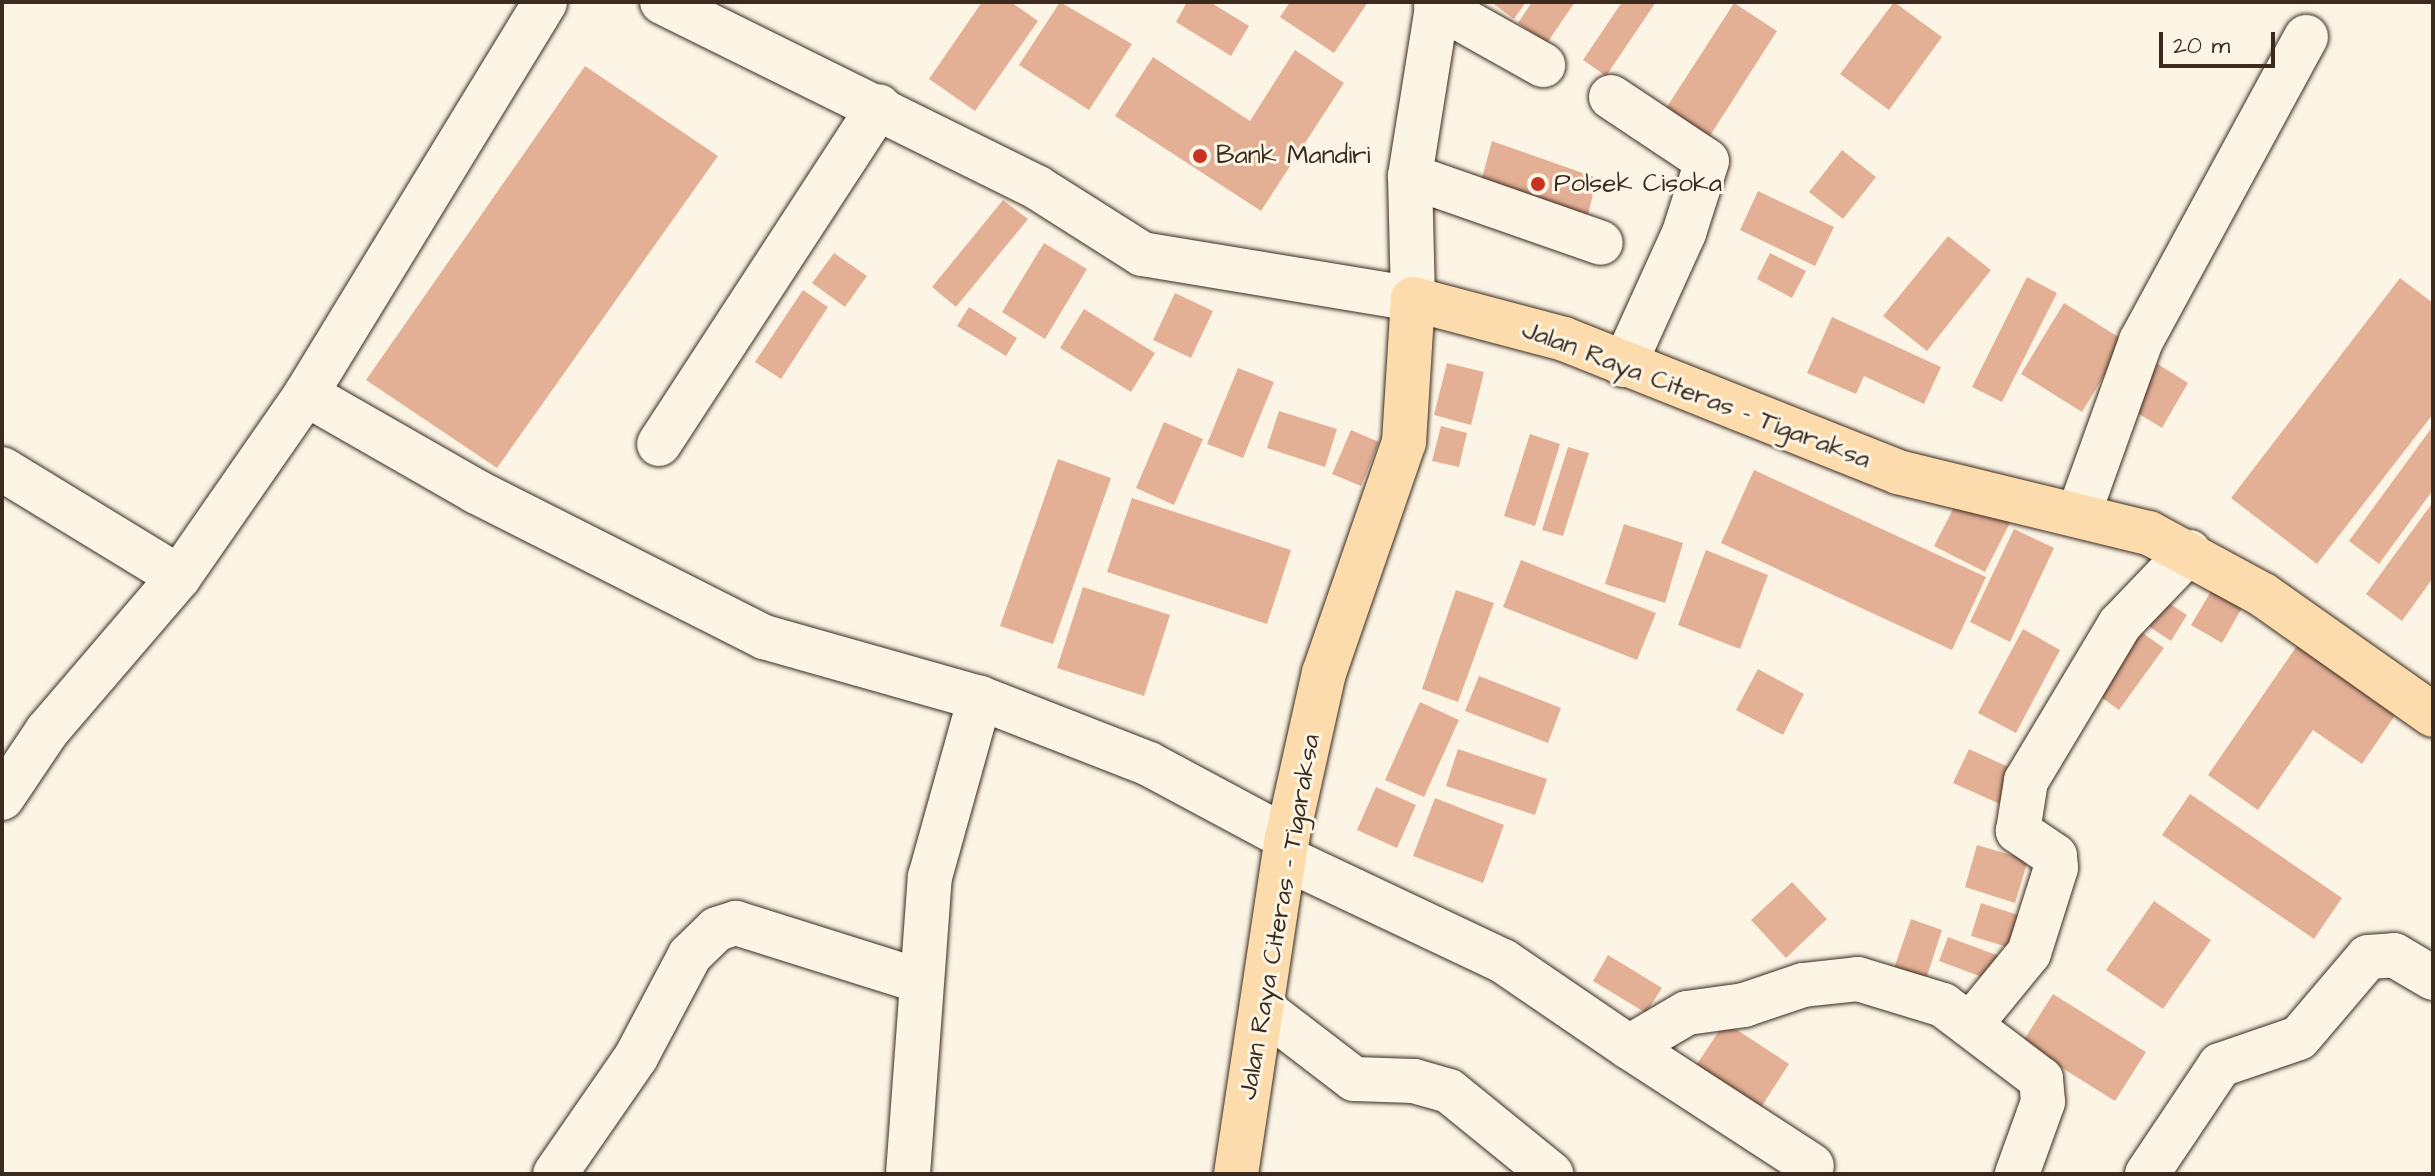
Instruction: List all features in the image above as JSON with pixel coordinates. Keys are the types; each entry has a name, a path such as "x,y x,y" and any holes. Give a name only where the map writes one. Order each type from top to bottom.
{"main road":[{"name":"Jalan Raya Citeras - Tigaraksa","path":"1236,1174 1264,1010 1286,848 1324,673 1404,442 1413,299 1564,339 1898,472 2079,513 2189,552 2263,595 2433,715"}],"street":[{"path":"2,798 47,731 179,577 306,394 545,2"},
{"path":"664,2 879,106 1038,188 1142,254 1413,299 1410,176 1437,4 1543,65"},
{"path":"2079,513 2141,341 2306,37"},
{"path":"1611,97 1707,161 1684,233 1624,365"},
{"path":"659,444 879,106"},
{"path":"1410,176 1601,243"},
{"path":"306,394 477,492 764,637 980,698 1149,764 1286,848 1503,961 1812,1166"},
{"path":"2,469 179,577"},
{"path":"1970,1025 2029,953 2056,868 2055,856 2018,831 2026,781 2120,624 2189,552"},
{"path":"908,1174 930,877 980,698"},
{"path":"555,1174 636,1057 690,955 717,929 736,923 920,981"},
{"path":"2147,1174 2220,1065 2299,1038 2368,957 2394,955 2433,978"},
{"path":"1629,1047 1687,1013 1858,979 1943,1005 2041,1079 2043,1102 2017,1174"},
{"path":"1264,1010 1354,1079 1414,1081 1449,1091 1551,1174"}],"building":[{"path":"982,2 1011,2 1038,21 975,111 929,79"},
{"path":"1060,2 1132,44 1089,110 1019,65"},
{"path":"1187,2 1210,2 1249,26 1231,56 1176,22"},
{"path":"1290,2 1368,2 1334,53 1280,17"},
{"path":"1491,2 1526,2 1514,19"},
{"path":"1532,2 1575,2 1547,43 1518,23"},
{"path":"1622,2 1656,2 1606,76 1583,60"},
{"path":"1894,2 1942,37 1889,110 1840,74"},
{"path":"1734,3 1777,31 1706,142 1663,113"},
{"path":"1295,50 1344,83 1261,211 1115,116 1153,57 1250,121"},
{"path":"585,66 718,156 497,468 366,380"},
{"name":"Polsek Cisoka","path":"1492,141 1597,178 1585,227 1479,189"},
{"path":"1842,150 1876,177 1843,219 1809,192"},
{"path":"1758,191 1834,227 1815,266 1740,230"},
{"path":"1003,200 1028,219 956,307 932,287"},
{"path":"1948,236 1991,270 1927,351 1883,316"},
{"path":"1044,243 1087,269 1045,339 1002,312"},
{"path":"834,253 867,276 845,307 812,283"},
{"path":"1770,253 1806,271 1792,298 1757,279"},
{"path":"2027,277 2057,293 2002,402 1972,387"},
{"path":"2400,278 2433,303 2433,414 2317,564 2231,498"},
{"path":"803,290 828,307 781,379 755,362"},
{"path":"1175,293 1213,311 1191,358 1153,340"},
{"path":"2064,303 2125,341 2082,412 2021,374"},
{"path":"969,307 1017,338 1006,356 957,326"},
{"path":"1084,309 1155,353 1131,392 1060,348"},
{"path":"1832,317 1941,367 1924,404 1864,376 1856,394 1807,373"},
{"path":"2153,361 2188,383 2162,428 2126,406"},
{"path":"1447,363 1484,372 1471,425 1434,415"},
{"path":"1238,368 1274,382 1243,458 1207,444"},
{"path":"1279,411 1337,429 1325,467 1267,448"},
{"path":"1164,422 1203,439 1174,505 1136,488"},
{"path":"1441,426 1467,433 1459,467 1432,461"},
{"path":"2433,426 2433,490 2379,564 2349,541"},
{"path":"1351,430 1379,442 1361,486 1332,474"},
{"path":"1530,434 1560,444 1535,526 1504,516"},
{"path":"1568,447 1589,453 1563,536 1542,530"},
{"path":"1058,459 1111,478 1053,644 1000,626"},
{"path":"1754,470 1986,577 1952,650 1721,543"},
{"path":"1963,490 2013,517 1985,572 1934,546"},
{"path":"1132,498 1291,550 1267,624 1107,572"},
{"path":"2433,502 2433,578 2402,621 2366,594"},
{"path":"1624,524 1683,543 1665,603 1605,584"},
{"path":"2014,529 2054,548 2010,642 1970,622"},
{"path":"1706,550 1768,575 1740,649 1678,625"},
{"path":"1521,560 1656,613 1637,660 1503,607"},
{"path":"2217,581 2247,599 2222,643 2191,625"},
{"path":"1083,587 1170,615 1144,696 1057,668"},
{"path":"1456,590 1494,603 1458,702 1422,689"},
{"path":"2153,593 2187,615 2171,641 2136,618"},
{"path":"2131,625 2164,648 2119,710 2087,687"},
{"path":"2023,629 2060,650 2016,733 1978,713"},
{"path":"2303,637 2402,705 2362,764 2313,730 2258,810 2208,775"},
{"path":"1758,669 1804,694 1783,735 1736,710"},
{"path":"1479,676 1561,708 1548,743 1465,711"},
{"path":"1420,702 1459,720 1424,797 1385,780"},
{"path":"1458,749 1547,779 1535,815 1446,786"},
{"path":"1969,749 2015,770 2000,804 1953,783"},
{"path":"1376,787 1416,805 1397,848 1357,830"},
{"path":"2190,794 2342,898 2314,939 2162,835"},
{"path":"1435,798 1504,825 1483,883 1413,856"},
{"path":"1977,845 2028,860 2015,903 1965,887"},
{"path":"1792,882 1827,919 1786,958 1751,920"},
{"path":"2154,901 2211,940 2163,1009 2106,970"},
{"path":"1981,903 2027,918 2017,950 1971,936"},
{"path":"1911,919 1942,930 1922,991 1890,980"},
{"path":"1948,937 2010,960 2001,984 1939,961"},
{"path":"1608,955 1662,988 1646,1013 1593,981"},
{"path":"2053,994 2146,1052 2115,1101 2022,1043"},
{"path":"1725,1022 1789,1064 1756,1115 1691,1073"}],"place":[{"name":"Bank Mandiri","path":"1200,156"},
{"name":"Polsek Cisoka","path":"1538,184"}]}
